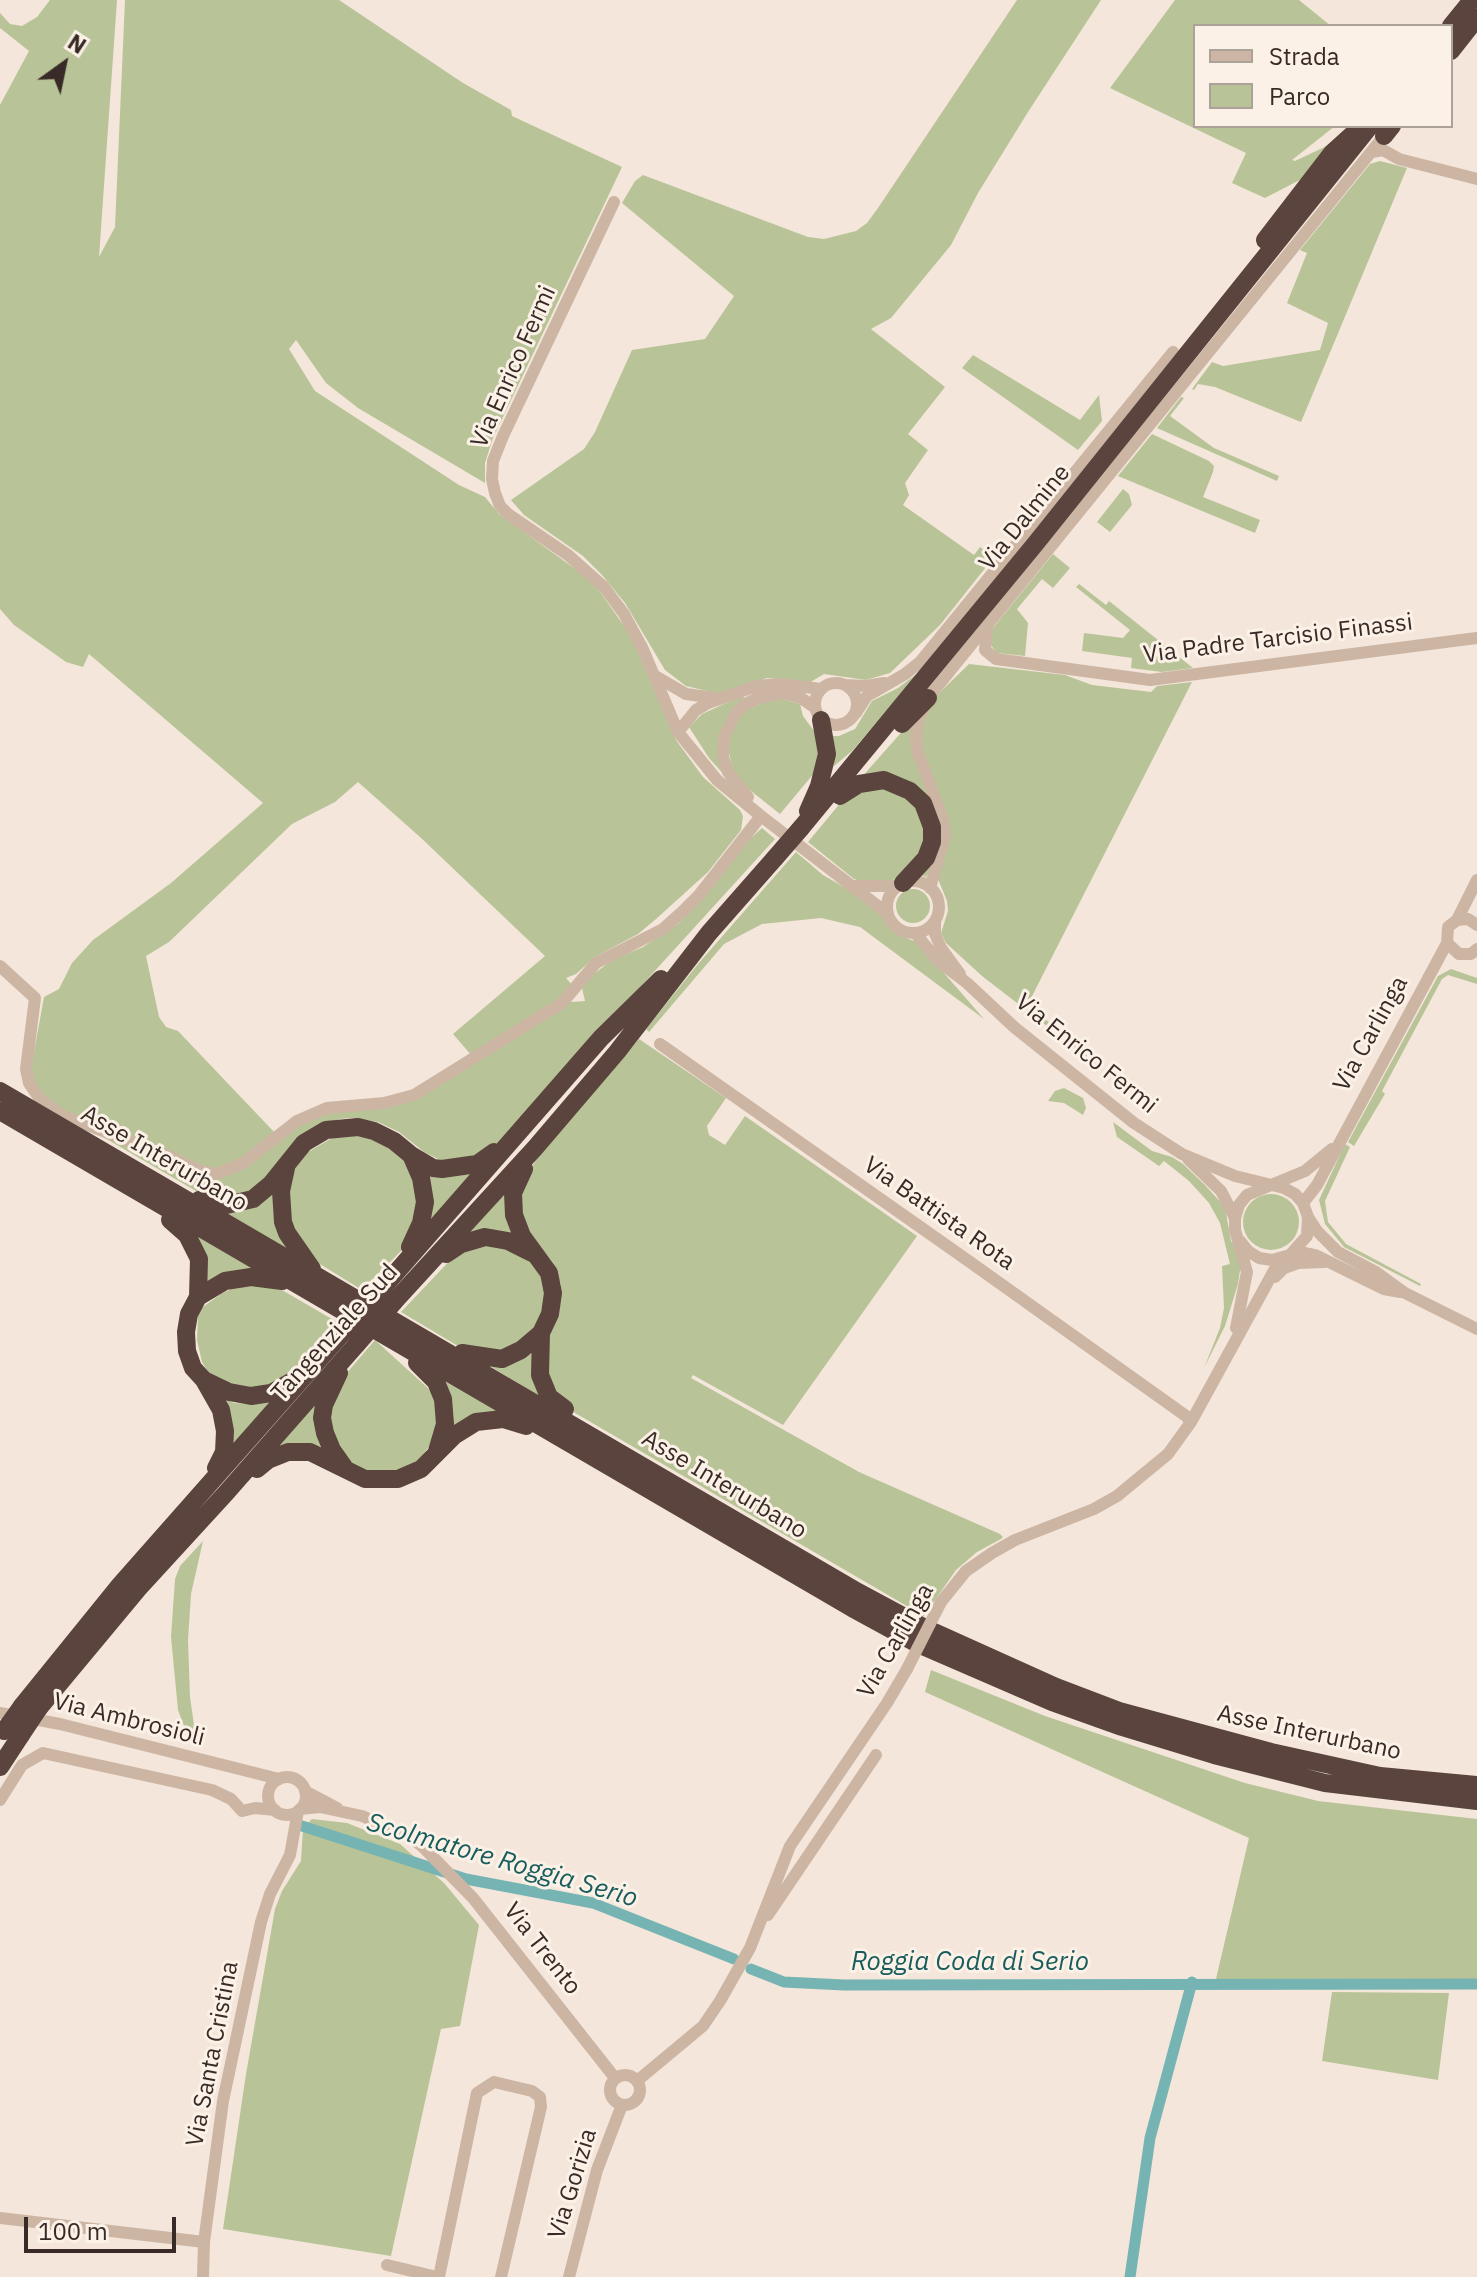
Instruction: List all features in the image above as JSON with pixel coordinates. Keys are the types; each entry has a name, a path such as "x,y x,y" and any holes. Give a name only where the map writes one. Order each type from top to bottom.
{"highway":[{"path":"1453,24 1472,0"},
{"path":"1453,48 1477,18"},
{"path":"1173,352 1332,153 1358,128"},
{"name":"Via Dalmine","path":"709,933 801,828 1016,567 1383,135"},
{"path":"801,828 818,820 893,732 928,698"},
{"path":"801,828 819,786 827,754 818,714"},
{"path":"840,796 859,784 884,780 910,791 923,803 932,827 932,842 926,858 900,885"},
{"name":"Tangenziale Sud","path":"0,1767 6,1729 30,1707 226,1493 357,1344 386,1297 601,1038 709,933"},
{"name":"Tangenziale Sud","path":"30,1707 72,1642 205,1489 309,1371 535,1148 617,1052 709,933"},
{"name":"Asse Interurbano","path":"0,1091 293,1282 905,1637 1052,1702 1214,1755 1325,1783 1477,1801"},
{"name":"Asse Interurbano","path":"0,1111 316,1275 858,1592 925,1628 1056,1687 1119,1711 1271,1752 1380,1776 1477,1785"},
{"path":"127,1175 222,1206 253,1199 271,1184 304,1143 326,1130 358,1127 386,1136 433,1168 442,1169 477,1164 535,1114"},
{"path":"535,1148 516,1183 512,1205 517,1225 549,1273 553,1293 550,1314 541,1333 538,1361 543,1386 549,1397 566,1410 571,1423"},
{"path":"386,1297 424,1211 421,1178 411,1155"},
{"path":"287,1163 281,1191 283,1222 287,1233 316,1275"},
{"path":"127,1175 193,1243 200,1268 198,1297 189,1314 186,1332 187,1351 193,1368 204,1380 221,1410 225,1431 224,1452 205,1489"},
{"path":"386,1297 471,1239 497,1237 537,1256"},
{"path":"198,1297 225,1281 251,1277 293,1282"},
{"path":"451,1353 502,1359 521,1350 541,1333"},
{"path":"383,1335 428,1372 440,1390 445,1416 434,1457"},
{"path":"344,1467 325,1433 322,1418 324,1405 336,1379 357,1344"},
{"path":"204,1380 229,1392 263,1395 309,1371"},
{"path":"226,1493 268,1460 288,1452 310,1452 365,1479 398,1479 421,1469 455,1435 476,1422 503,1419 551,1432"}],"street":[{"path":"855,886 900,885 917,881 930,888 945,835 943,820 918,753 916,738 921,709 1383,135 1399,159 1477,179"},
{"name":"Via Enrico Fermi","path":"614,202 493,461 492,479 500,506 568,555 604,587 624,614 678,732 717,780 855,886 887,913 901,931 916,934 938,961 1129,1120 1182,1154 1235,1176 1272,1186"},
{"path":"0,966 35,998 26,1069 29,1083 40,1099 63,1116 198,1170 217,1174 243,1163 297,1121 327,1108 384,1103 414,1095 562,1003 596,963 663,929 682,912 761,816 728,772 723,757 729,725 745,704 783,693 801,698 834,726 852,718 867,696 920,662 1173,352"},
{"name":"Via Padre Tarcisio Finassi","path":"997,613 985,631 985,650 996,659 1137,679 1163,679 1477,638"},
{"path":"655,676 686,694 722,698"},
{"path":"818,714 817,694 833,683 876,685 895,679"},
{"path":"678,732 696,710 756,686 769,684 821,689"},
{"path":"846,685 857,700 856,713"},
{"name":"Via Carlinga","path":"1303,1203 1317,1185 1447,943 1446,932 1457,920 1477,880"},
{"path":"887,913 888,898 900,885"},
{"name":"Via Enrico Fermi","path":"930,888 935,893 939,908 935,934 941,948 967,983"},
{"path":"1457,920 1468,919 1477,925"},
{"path":"916,934 930,928 935,922"},
{"path":"1447,943 1459,954 1475,953"},
{"name":"Via Battista Rota","path":"660,1044 1191,1422"},
{"name":"Via Carlinga","path":"1232,1345 1247,1272 1235,1218 1239,1205 1247,1195 1259,1188 1272,1186 1305,1171 1335,1147"},
{"name":"Via Enrico Fermi","path":"1182,1154 1221,1191 1235,1218"},
{"path":"1272,1186 1295,1194 1303,1203 1308,1217 1338,1252 1376,1272 1405,1293 1477,1329"},
{"name":"Via Carlinga","path":"740,1967 790,1846 887,1703 941,1602 966,1571 992,1553 1015,1540 1094,1509 1117,1496 1168,1454 1191,1422 1267,1285 1307,1236 1308,1217"},
{"path":"1240,1241 1259,1258 1272,1260 1290,1254 1331,1262 1384,1289 1405,1293"},
{"name":"Via Carlinga","path":"1267,1285 1284,1268 1298,1263 1331,1262"},
{"name":"Via Ambrosioli","path":"6,1729 60,1724 279,1779"},
{"path":"0,1800 28,1760 43,1753 212,1790 231,1799 242,1811 274,1805 299,1810 305,1801 305,1791 295,1779 279,1779 272,1785 274,1805"},
{"path":"759,1927 806,1863 876,1755"},
{"path":"246,1772 274,1805 291,1845"},
{"name":"Via Trento","path":"305,1791 343,1811 409,1836 443,1867 473,1898 615,2078"},
{"name":"Via Trento","path":"299,1810 320,1807 343,1811"},
{"name":"Via Santa Cristina","path":"203,2277 204,2242 223,2101 261,1922 274,1885 287,1864 299,1810"},
{"name":"Via Gorizia","path":"615,2078 611,2083 612,2099 628,2105 637,2098 640,2087 637,2081 703,2026 740,1967"},
{"path":"615,2078 624,2075 637,2081"},
{"path":"387,2265 438,2277 477,2093 494,2082 532,2091 540,2097 541,2107 501,2277"},
{"name":"Via Gorizia","path":"569,2277 597,2170 622,2105"},
{"path":"0,2218 204,2242"}],"green space":[{"path":"50,0 117,0 99,257 115,227 125,0 339,0 463,83 511,110 512,116 622,167 493,438 485,463 485,483 358,408 326,383 296,340 289,349 315,391 459,485 485,497 499,514 585,576 598,589 631,636 676,740 703,777 743,816 741,830 708,872 656,919 638,934 595,957 576,974 566,978 574,987 561,1001 472,1056 453,1034 545,956 358,782 335,802 292,824 169,942 146,956 159,1017 166,1027 178,1031 276,1134 242,1162 217,1172 75,1117 45,1100 30,1074 44,997 59,989 72,963 93,940 171,883 263,803 89,654 83,667 66,662 14,625 0,609 0,105 29,51 0,28 0,13 10,24 22,26 37,17"},
{"path":"1017,0 1101,0 978,193 951,245 891,318 871,329 945,387 908,434 928,450 905,483 909,495 903,505 974,555 980,547 994,557 940,625 890,673 866,680 824,674 809,683 767,678 720,694 686,686 665,670 625,603 602,575 583,556 524,515 511,500 584,449 595,432 632,350 705,339 734,296 622,203 635,181 643,175 808,237 824,239 856,231 867,223 878,208"},
{"path":"1175,0 1299,0 1329,24 1193,24 1193,128 1110,88"},
{"path":"1194,128 1332,128 1292,160 1333,143 1348,155 1265,198 1232,183 1246,153"},
{"path":"1380,161 1407,168 1301,422 1215,387 1198,384 1192,389 1212,362 1223,366 1320,350 1328,323 1287,303 1307,253 1300,250 1370,164"},
{"path":"973,355 1080,420 1099,395 1102,421 1078,450 962,368"},
{"path":"1181,397 1184,398 1170,416 1214,448 1279,476 1277,481 1157,428"},
{"path":"1152,434 1209,461 1214,466 1213,472 1203,497 1260,520 1255,533 1118,476"},
{"path":"1123,489 1129,494 1132,505 1110,532 1097,522"},
{"path":"1053,554 1070,568 1053,588 1042,579 1017,609 1028,623 1025,656 997,653 990,644 992,629"},
{"path":"1079,584 1106,605 1109,601 1193,668 1162,672 1131,668 1132,658 1082,651 1084,633 1123,638 1130,630 1076,587"},
{"path":"969,664 1065,675 1092,685 1151,692 1157,686 1192,682 1028,1004 1100,1067 982,976 946,943 941,933 948,911 938,879 921,725 935,697"},
{"path":"919,672 852,751 834,766 831,736 855,729 872,701 898,688"},
{"path":"744,695 743,701 727,718 726,777 689,727 702,714"},
{"path":"776,697 800,704 803,716 820,739 820,766 780,814 741,783 732,767 728,748 731,729 745,710"},
{"path":"915,717 938,811 932,867 926,877 919,874 934,811 860,779"},
{"path":"874,783 918,801 927,844 901,877 884,883 865,883 854,879 808,842 847,795"},
{"path":"762,828 775,839 498,1143 483,1154 444,1162 378,1122 340,1119 326,1123 261,1188 234,1199 201,1194 98,1134 219,1176 299,1123 328,1110 385,1106 570,1002 585,1001 582,988 590,977 612,960 643,947 679,923 740,848"},
{"path":"796,852 823,875 879,907 887,925 898,935 917,942 984,1019 860,927 821,918 762,924 724,944 649,1032 646,1029 698,964"},
{"path":"913,889 925,894 930,906 925,918 913,923 901,918 896,906 901,894"},
{"path":"1451,969 1477,978 1477,984 1448,975 1442,979 1382,1091 1385,1094 1354,1146 1348,1142 1438,976"},
{"path":"639,1039 726,1098 707,1126 709,1135 725,1145 745,1116 917,1236 783,1425 693,1375 691,1378 859,1472 1003,1537 977,1552 956,1570 924,1616 575,1413 552,1389 543,1359 561,1285 553,1263 527,1232 521,1219 520,1186 538,1157"},
{"path":"1064,1088 1083,1098 1086,1108 1083,1115 1064,1103 1048,1101 1055,1091"},
{"path":"1113,1122 1152,1151 1183,1164 1223,1205 1226,1213 1231,1241 1241,1263 1225,1326 1204,1368 1220,1328 1224,1308 1222,1266 1230,1264 1220,1223 1209,1203 1189,1181 1164,1161 1159,1166 1117,1137"},
{"path":"352,1135 378,1140 402,1157 410,1169 418,1194 412,1229 401,1251 362,1290 315,1261 295,1237 286,1202 292,1172 308,1152 332,1138"},
{"path":"1345,1144 1350,1147 1325,1201 1328,1222 1346,1244 1420,1286 1344,1247 1325,1224 1319,1200"},
{"path":"421,1165 475,1169 428,1226"},
{"path":"507,1185 524,1242 466,1234"},
{"path":"274,1188 294,1255 215,1209"},
{"path":"1271,1194 1291,1202 1299,1222 1291,1242 1271,1250 1251,1242 1243,1222 1251,1202"},
{"path":"187,1230 264,1274 204,1288"},
{"path":"498,1242 531,1261 545,1282 545,1314 531,1336 500,1353 458,1346 401,1312 457,1253"},
{"path":"253,1285 282,1290 337,1322 284,1382 272,1389 230,1388 208,1372 202,1362 197,1340 200,1309 237,1286"},
{"path":"375,1340 430,1390 438,1417 431,1444 422,1456 413,1464 392,1472 349,1466 330,1426 339,1382"},
{"path":"532,1348 543,1398 488,1365"},
{"path":"433,1371 509,1415 453,1431"},
{"path":"219,1396 234,1403 248,1404 278,1397 230,1452"},
{"path":"319,1398 331,1457 267,1454"},
{"path":"203,1541 191,1594 188,1640 190,1697 200,1745 189,1739 178,1710 171,1637 175,1579 180,1566"},
{"path":"931,1670 1045,1716 1245,1783 1318,1801 1477,1819 1477,1979 1216,1979 1249,1838 925,1692"},
{"path":"312,1819 347,1823 400,1844 444,1883 479,1925 460,2026 441,2029 391,2256 223,2229 275,1909 282,1891 301,1861 303,1828"},
{"path":"1332,1992 1449,1993 1438,2080 1322,2061"}],"waterway":[{"name":"Scolmatore Roggia Serio","path":"302,1826 466,1879 593,1903 734,1959"},
{"name":"Roggia Coda di Serio","path":"751,1969 784,1982 844,1985 1477,1984"},
{"path":"1130,2277 1150,2138 1192,1982"}]}
